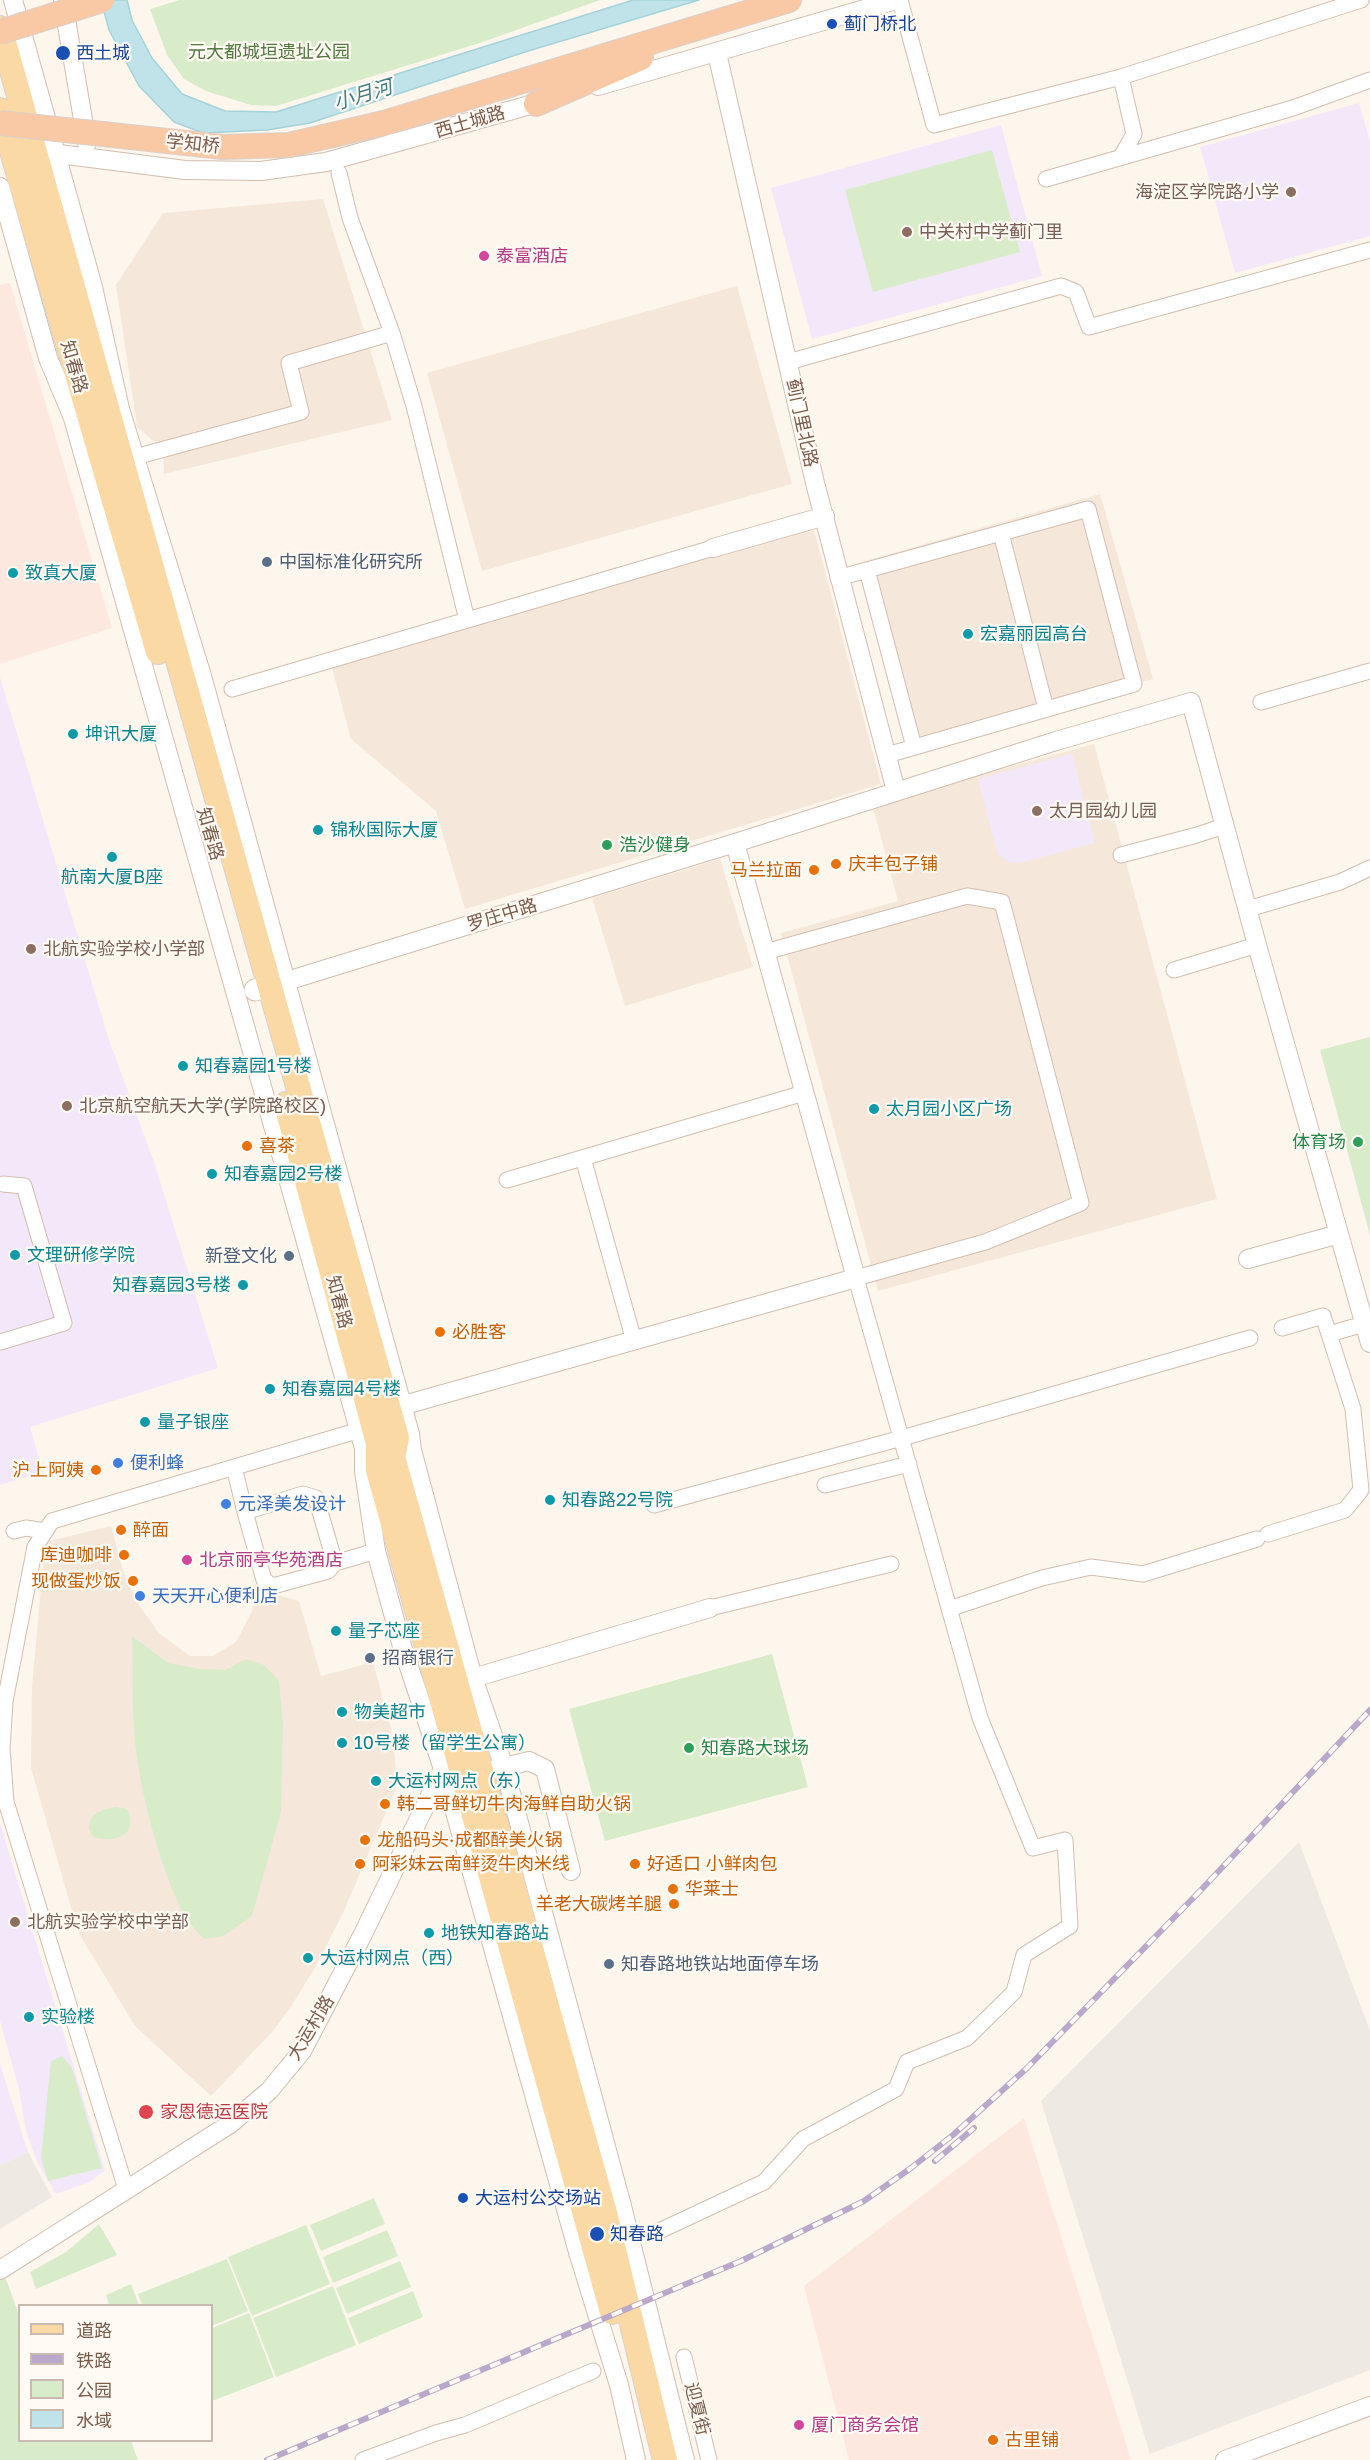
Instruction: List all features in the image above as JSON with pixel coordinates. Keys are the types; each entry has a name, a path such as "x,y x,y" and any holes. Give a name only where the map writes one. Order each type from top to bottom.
{"highway":[{"path":"0,30 102,0"},
{"name":"西土城路","path":"384,123 789,0"},
{"path":"536,104 734,16"},
{"name":"学知桥","path":"0,123 223,147 289,145 384,123"}],"main road":[{"path":"0,30 24,150"},
{"path":"0,110 24,150"},
{"name":"知春路","path":"24,150 271,986 381,1418 378,1470 451,1767 595,2248 648,2460"},
{"name":"知春路","path":"381,1418 397,1438 393,1457 493,1770 665,2460"}],"street":[{"path":"62,0 89,157"},
{"path":"898,0 934,126 1121,77 1361,0"},
{"name":"西土城路","path":"24,150 185,170 261,171 326,162 898,0"},
{"path":"12,2 24,150"},
{"name":"蓟门里北路","path":"717,53 815,483 896,791"},
{"path":"1121,77 1134,134 1121,158"},
{"path":"1046,179 1293,108 1370,80"},
{"name":"知春路","path":"24,150 93,287 120,409 202,676 271,986 381,1418 364,1448 364,1471 376,1551 402,1646 451,1767 578,2252 619,2385 636,2460"},
{"path":"339,173 350,218 392,333 414,406 467,620"},
{"name":"知春路","path":"0,187 48,358 79,440 381,1418 411,1434 412,1450 473,1678 493,1770 622,2206 685,2460"},
{"path":"789,362 1061,286 1076,292 1089,327 1370,250"},
{"path":"135,457 302,412 290,363 392,333"},
{"path":"838,578 1088,509 1134,684 886,755"},
{"path":"232,688 825,516"},
{"path":"1001,533 1046,709"},
{"path":"867,570 914,747"},
{"path":"1261,702 1370,671"},
{"name":"罗庄中路","path":"271,986 896,791 1191,702 1224,826"},
{"path":"1121,855 1224,826 1370,1343"},
{"path":"657,2232 764,2182 803,2139 897,2089 907,2062 967,2038 1014,1992 1024,1955 1070,1926 1065,1840 1033,1848 980,1718 735,843"},
{"path":"1248,909 1340,882 1370,868"},
{"path":"126,2189 6,1802 2,1749 5,1701 34,1547 51,1521 234,1467 381,1418 633,1341 985,1242 1081,1203 1002,902 967,896 765,952"},
{"path":"1174,970 1257,945"},
{"path":"507,1180 804,1093"},
{"path":"583,1158 633,1341"},
{"path":"0,1342 64,1323 24,1185 1,1181"},
{"path":"1248,1258 1339,1234"},
{"path":"949,1609 1042,1578 1091,1567 1143,1574 1345,1509 1361,1490 1353,1409 1323,1316 1282,1328"},
{"path":"1329,1334 1364,1324"},
{"path":"654,1504 902,1438 1250,1338"},
{"path":"825,1485 909,1464"},
{"path":"234,1467 264,1580 273,1586 328,1571 335,1563 376,1551"},
{"path":"245,1512 303,1494 316,1498 335,1563"},
{"path":"14,1531 26,1528 45,1531"},
{"path":"473,1678 710,1608 891,1564"},
{"path":"493,1770 529,1761 545,1769 571,1871"},
{"name":"大运村路","path":"0,2270 230,2124 269,2091 302,2051 451,1767"},
{"name":"迎夏街","path":"684,2357 709,2460"},
{"path":"363,2460 436,2433 465,2425 592,2371"},
{"path":"1225,2460 1370,2406"}],"shaded area":[{"name":"海淀区学院路小学","path":"1359,103 1370,141 1370,236 1235,273 1200,147"},
{"name":"中关村中学蓟门里","path":"1001,125 1042,276 812,339 771,188"},
{"path":"323,199 392,420 164,474 163,449 137,427 116,285 163,213"},
{"path":"10,283 112,628 0,664 0,285"},
{"path":"737,286 792,484 482,571 427,373"},
{"path":"1100,494 1153,679 914,747 862,562"},
{"path":"812,522 881,784 465,909 436,811 351,739 331,664"},
{"name":"北京航空航天大学(学院路校区)","path":"0,677 109,1040 154,1162 218,1368 30,1427 43,1472 0,1485"},
{"path":"1094,744 1217,1199 878,1291 781,933 898,901 872,804"},
{"name":"太月园幼儿园","path":"1072,754 1095,843 1019,863 1009,862 998,855 978,779"},
{"path":"720,859 753,967 625,1006 592,898"},
{"path":"111,1526 123,1571 139,1605 160,1634 190,1656 213,1656 236,1642 252,1611 255,1589 299,1601 321,1676 373,1662 393,1736 395,1791 343,1913 316,1966 292,2005 273,2031 211,2096 135,2026 78,1932 31,1768 32,1686 45,1542"},
{"name":"北航实验学校中学部","path":"0,1823 105,2170 90,2182 56,2194 37,2162 26,2131 19,2089 0,2021"},
{"path":"1299,1842 1370,2031 1370,2370 1150,2454 1041,2101"},
{"path":"0,2064 28,2152 0,2165"},
{"path":"1024,2118 1131,2460 849,2460 804,2286"},
{"path":"28,2152 52,2197 0,2229 0,2165"}],"green space":[{"name":"元大都城垣遗址公园","path":"180,0 600,0 483,42 276,106 251,105 206,91 184,79 167,55 150,9"},
{"path":"992,150 1020,252 873,292 845,190"},
{"name":"体育场","path":"1370,1037 1370,1235 1320,1050"},
{"path":"132,1636 168,1663 200,1669 225,1670 246,1659 264,1665 279,1681 283,1724 281,1812 252,1916 223,1936 205,1939 192,1925 173,1891 156,1841 143,1792 135,1742"},
{"name":"知春路大球场","path":"772,1654 808,1787 605,1841 569,1709"},
{"path":"117,1807 127,1809 130,1825 127,1831 116,1838 92,1836 89,1828 94,1815 102,1810"},
{"path":"62,2056 72,2068 102,2168 48,2181 41,2158 51,2061"},
{"path":"374,2198 385,2224 321,2251 310,2225"},
{"path":"99,2224 117,2255 36,2289 30,2272 66,2252"},
{"path":"306,2225 330,2284 252,2316 228,2257"},
{"path":"387,2230 398,2256 333,2283 323,2257"},
{"path":"227,2259 248,2311 213,2326 213,2304 142,2304 138,2294"},
{"path":"400,2261 411,2287 347,2314 336,2288"},
{"path":"6,2279 18,2312 18,2442 131,2442 138,2460 0,2460 0,2280"},
{"path":"131,2284 139,2304 109,2304 106,2295"},
{"path":"333,2286 356,2345 276,2377 253,2318"},
{"path":"413,2291 423,2317 359,2344 348,2318"},
{"path":"249,2313 274,2377 213,2401 213,2328"}],"water":[{"name":"小月河","path":"101,0 127,0 132,20 152,58 182,94 225,111 276,112 633,0 699,0 528,51 310,123 267,130 203,133 174,122 139,86 109,30"}],"railway":[{"path":"267,2460 741,2261 864,2201 953,2135 1027,2068 1201,1890 1370,1710"},
{"path":"935,2161 974,2128"}],"place":[{"name":"蓟门桥北","path":"832,24"},
{"name":"西土城","path":"63,53"},
{"name":"海淀区学院路小学","path":"1291,192"},
{"name":"中关村中学蓟门里","path":"907,232"},
{"name":"泰富酒店","path":"484,256"},
{"name":"中国标准化研究所","path":"267,562"},
{"name":"致真大厦","path":"13,573"},
{"name":"宏嘉丽园高台","path":"968,634"},
{"name":"坤讯大厦","path":"73,734"},
{"name":"太月园幼儿园","path":"1037,811"},
{"name":"锦秋国际大厦","path":"318,830"},
{"name":"浩沙健身","path":"607,845"},
{"name":"航南大厦B座","path":"112,857"},
{"name":"庆丰包子铺","path":"836,864"},
{"name":"马兰拉面","path":"814,870"},
{"name":"北航实验学校小学部","path":"31,949"},
{"name":"知春嘉园1号楼","path":"183,1066"},
{"name":"北京航空航天大学(学院路校区)","path":"67,1106"},
{"name":"太月园小区广场","path":"874,1109"},
{"name":"体育场","path":"1358,1142"},
{"name":"喜茶","path":"247,1146"},
{"name":"知春嘉园2号楼","path":"212,1174"},
{"name":"文理研修学院","path":"15,1255"},
{"name":"新登文化","path":"289,1256"},
{"name":"知春嘉园3号楼","path":"243,1285"},
{"name":"必胜客","path":"440,1332"},
{"name":"知春嘉园4号楼","path":"270,1389"},
{"name":"量子银座","path":"145,1422"},
{"name":"便利蜂","path":"118,1463"},
{"name":"沪上阿姨","path":"96,1470"},
{"name":"知春路22号院","path":"550,1500"},
{"name":"元泽美发设计","path":"226,1504"},
{"name":"醉面","path":"121,1530"},
{"name":"库迪咖啡","path":"124,1555"},
{"name":"北京丽亭华苑酒店","path":"187,1560"},
{"name":"现做蛋炒饭","path":"133,1581"},
{"name":"天天开心便利店","path":"140,1596"},
{"name":"量子芯座","path":"336,1631"},
{"name":"招商银行","path":"370,1658"},
{"name":"物美超市","path":"342,1712"},
{"name":"10号楼（留学生公寓）","path":"342,1743"},
{"name":"知春路大球场","path":"689,1748"},
{"name":"大运村网点（东）","path":"376,1781"},
{"name":"韩二哥鲜切牛肉海鲜自助火锅","path":"385,1804"},
{"name":"龙船码头·成都醉美火锅","path":"365,1840"},
{"name":"阿彩妹云南鲜烫牛肉米线","path":"360,1864"},
{"name":"好适口 小鲜肉包","path":"635,1864"},
{"name":"华莱士","path":"673,1889"},
{"name":"羊老大碳烤羊腿","path":"674,1904"},
{"name":"北航实验学校中学部","path":"15,1922"},
{"name":"地铁知春路站","path":"429,1933"},
{"name":"大运村网点（西）","path":"308,1958"},
{"name":"知春路地铁站地面停车场","path":"609,1964"},
{"name":"实验楼","path":"29,2017"},
{"name":"家恩德运医院","path":"146,2112"},
{"name":"大运村公交场站","path":"463,2198"},
{"name":"知春路","path":"597,2234"},
{"name":"厦门商务会馆","path":"799,2425"},
{"name":"古里铺","path":"993,2440"}]}
